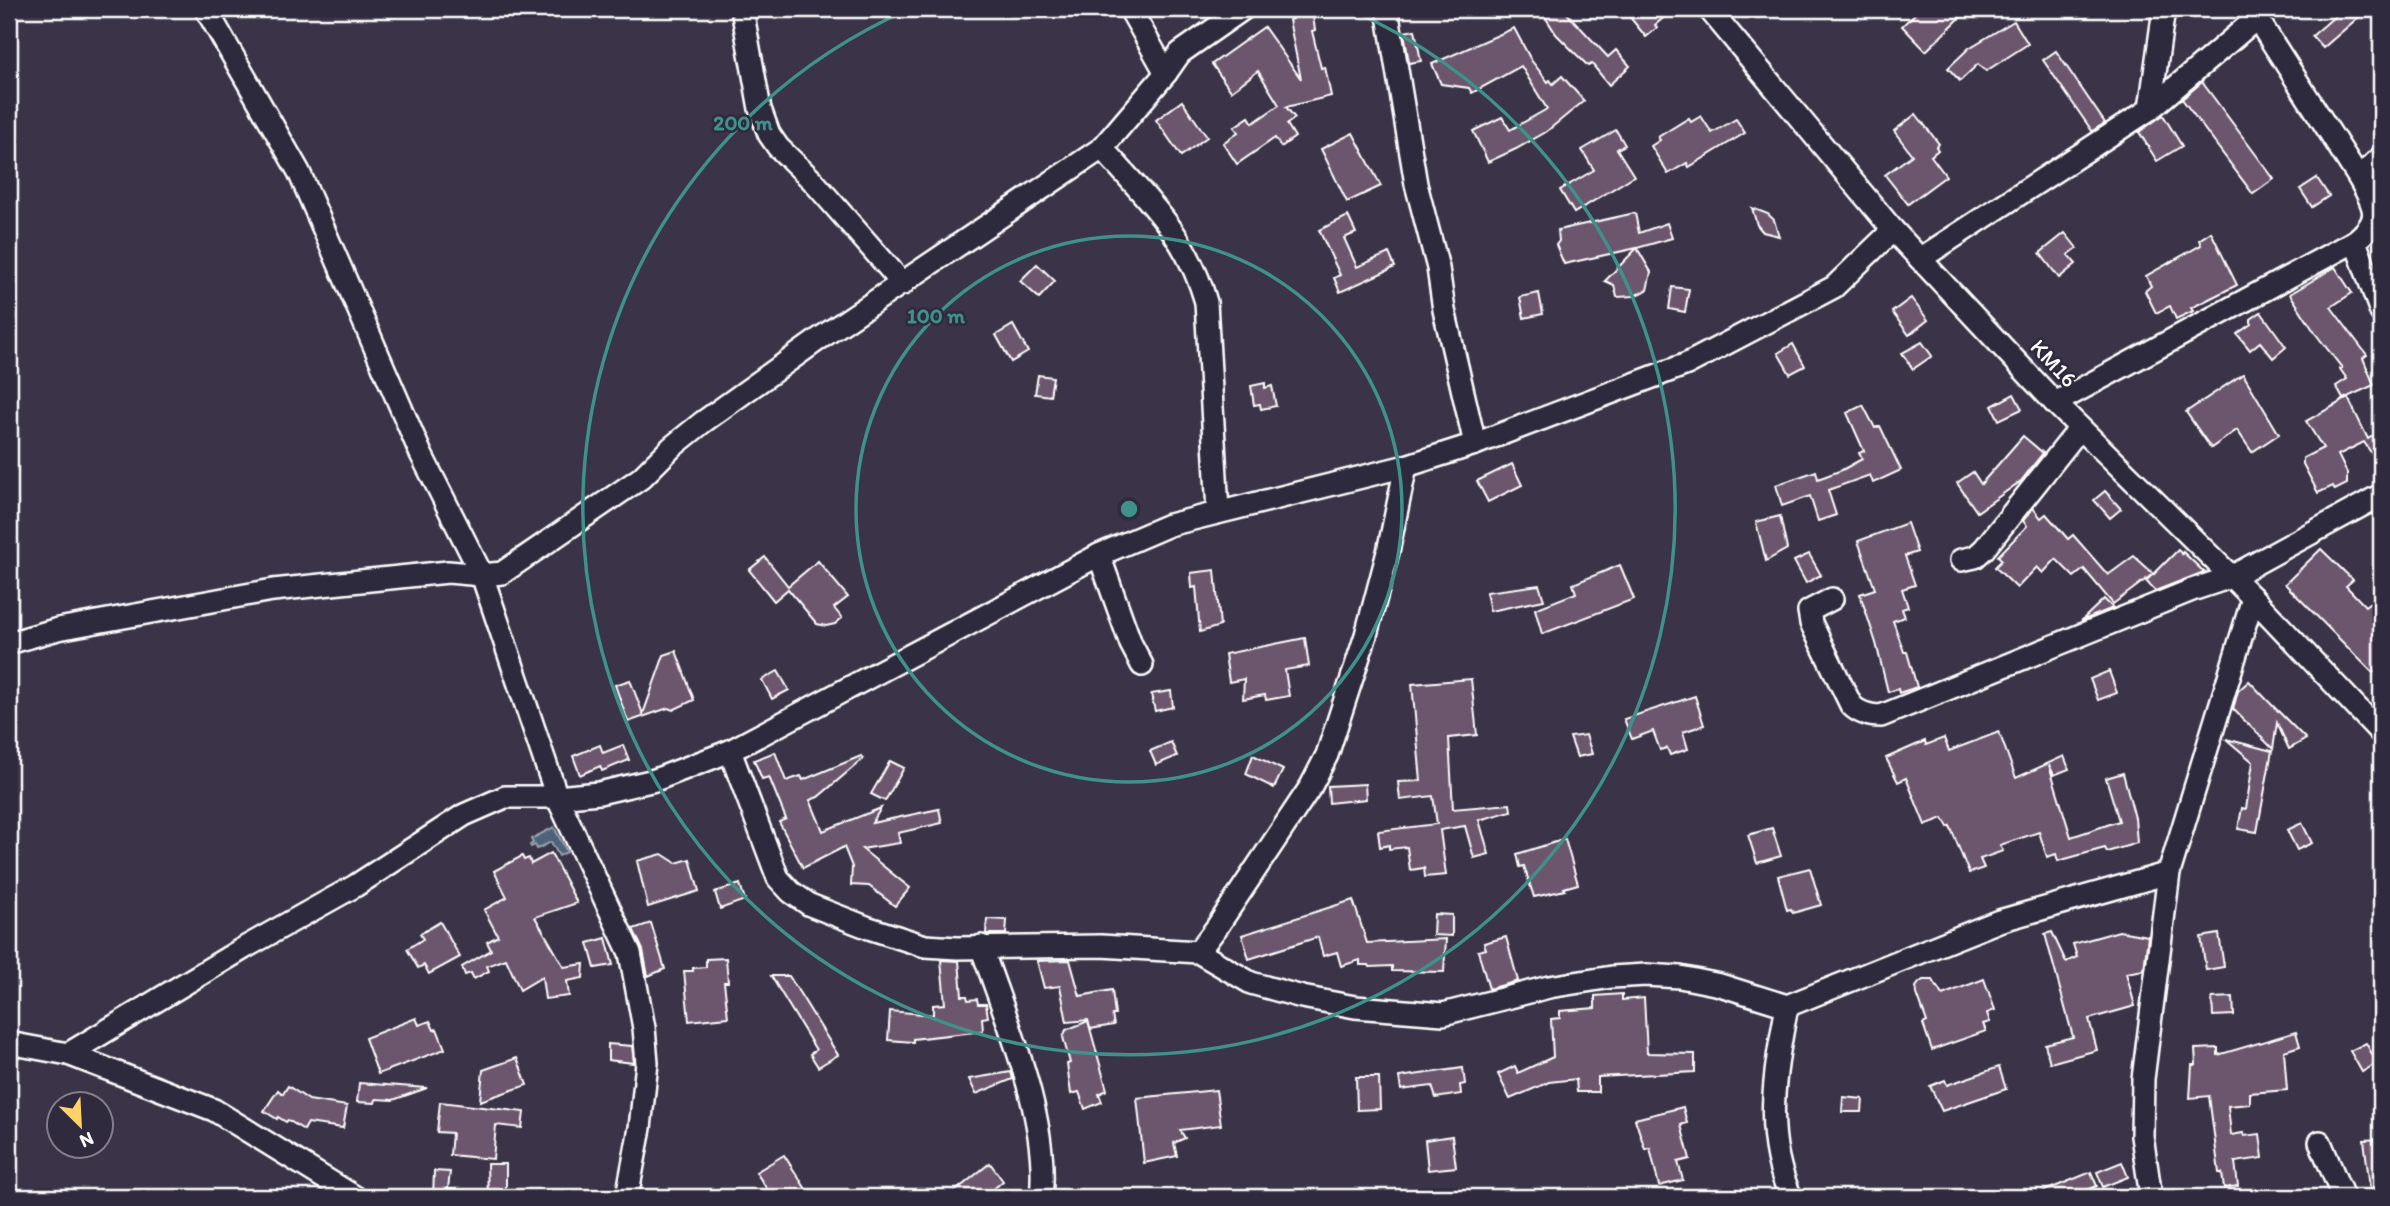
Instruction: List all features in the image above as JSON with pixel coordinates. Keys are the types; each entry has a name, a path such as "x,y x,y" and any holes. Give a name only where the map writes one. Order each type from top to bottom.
{"street":[{"path":"206,9 299,172 421,454 482,575 556,797 630,953 637,981 647,1063 640,1128 626,1197"},
{"path":"742,9 760,109 769,134 903,284"},
{"path":"1130,9 1166,73"},
{"path":"9,643 58,629 272,590 448,572 482,575 502,573 641,478 672,447 703,422 819,339 1102,148 1180,54 1243,9"},
{"path":"1387,9 1416,184 1438,268 1444,310 1475,444"},
{"name":"KM16","path":"1709,9 1893,230 2080,428 2252,598 2381,733"},
{"path":"2150,109 2164,9"},
{"path":"1920,259 2150,109 2254,13 2375,206 2368,231 2355,241 2055,402"},
{"path":"1102,148 1169,224 1185,248 1200,280 1206,302 1218,511"},
{"path":"2359,178 2381,157"},
{"path":"68,1055 244,948 355,886 464,814 505,797 556,797 599,793 655,780 730,751 1099,555 1169,524 1406,466 1475,444 1687,364 1835,287 1893,230"},
{"path":"2355,241 2381,312"},
{"path":"1961,560 1975,557 1984,549 2080,428"},
{"path":"1198,952 1311,786 1327,755 1369,623 1388,552 1406,466"},
{"path":"1832,598 1809,611 1811,623 1852,705 1872,716 1881,716 2192,590 2231,577 2381,495"},
{"path":"1099,555 1131,644 1142,665"},
{"path":"2151,1197 2142,1136 2143,1079 2169,873 2252,598"},
{"path":"730,751 778,878 791,892 810,905 925,946 1101,946 1198,952 1251,983 1341,1004 1411,1013 1443,1014 1549,987 1612,977 1646,975 1681,977 1720,985 1787,1006 1999,921 2169,873"},
{"path":"981,946 1034,1108 1044,1175 1041,1197"},
{"path":"1787,1006 1774,1075 1772,1110 1777,1156 1791,1197"},
{"path":"9,1042 68,1055 214,1110 355,1197"},
{"path":"2320,1142 2343,1197"}],"water":[{"path":"554,827 567,852 559,856 551,842 537,849 535,845 531,847 531,839"}],"building":[{"path":"1290,9 1312,9 1315,30 1312,31 1321,68 1325,67 1331,96 1286,107 1295,118 1287,124 1295,137 1281,147 1275,138 1237,164 1223,143 1238,132 1234,127 1249,117 1253,123 1279,105 1258,71 1231,91 1212,64 1264,27 1301,79 1289,20 1292,19"},
{"path":"1554,9 1563,9 1608,57 1616,50 1630,66 1609,85 1592,64 1588,66 1556,34 1544,15"},
{"path":"1637,9 1674,9 1655,25 1657,28 1646,37 1629,16"},
{"path":"1920,9 1969,9 1926,51 1902,26"},
{"path":"2343,9 2368,9 2323,48 2312,36"},
{"path":"2014,21 2028,44 1986,71 1978,64 1960,81 1948,68 1969,48"},
{"path":"1514,28 1531,60 1548,82 1550,80 1553,84 1562,76 1584,101 1546,132 1488,162 1473,131 1502,117 1510,130 1547,109 1521,66 1472,93 1469,88 1441,84 1432,64"},
{"path":"1415,30 1421,61 1409,63 1404,32"},
{"path":"2056,51 2105,123 2092,131 2043,60"},
{"path":"2202,82 2274,179 2253,194 2182,99"},
{"path":"1182,101 1207,137 1181,156 1156,120"},
{"path":"1916,114 1939,144 1936,147 1938,150 1931,156 1946,176 1908,204 1885,175 1912,155 1894,131"},
{"path":"2163,115 2182,146 2157,161 2139,132"},
{"path":"1701,116 1712,133 1736,119 1745,133 1689,167 1687,163 1668,174 1651,146 1660,140 1658,137 1689,118 1691,122"},
{"path":"1616,130 1625,145 1617,149 1634,176 1574,213 1560,190 1594,170 1582,150"},
{"path":"1353,133 1381,186 1347,202 1321,149"},
{"path":"2317,178 2329,196 2312,207 2300,189"},
{"path":"1752,208 1768,214 1774,220 1779,236 1763,232 1757,225"},
{"path":"1635,213 1639,233 1667,223 1672,238 1564,264 1556,245 1559,241 1558,230"},
{"path":"1348,216 1356,233 1344,238 1357,267 1389,253 1395,267 1340,292 1334,278 1340,275 1319,230"},
{"path":"2211,232 2237,285 2191,308 2193,311 2176,319 2170,306 2156,313 2145,291 2151,286 2146,276 2201,245 2199,240"},
{"path":"2065,233 2077,248 2068,255 2076,264 2059,278 2040,253"},
{"path":"1637,248 1651,272 1647,290 1634,296 1617,297 1614,285 1605,281"},
{"path":"1037,264 1055,281 1039,298 1020,281"},
{"path":"2335,267 2352,293 2331,307 2367,355 2363,358 2374,385 2343,399 2336,386 2347,379 2340,369 2342,368 2290,294"},
{"path":"1672,287 1689,289 1685,312 1669,309"},
{"path":"1539,293 1543,314 1524,318 1520,297"},
{"path":"1911,298 1928,320 1909,335 1892,312"},
{"path":"2261,312 2286,347 2273,358 2260,342 2250,350 2237,334"},
{"path":"1013,325 1028,352 1011,362 996,335"},
{"path":"1922,342 1932,356 1913,369 1902,353"},
{"path":"1793,344 1805,366 1790,374 1778,353"},
{"path":"2243,374 2279,434 2252,452 2237,430 2211,448 2186,412"},
{"path":"1038,375 1053,377 1050,396 1035,394"},
{"path":"1265,383 1265,388 1272,386 1276,406 1261,409 1260,404 1254,405 1251,386"},
{"path":"2014,394 2022,409 1999,420 1992,406"},
{"path":"2348,398 2368,439 2381,430 2381,468 2364,442 2338,455 2347,473 2347,484 2335,490 2333,486 2318,493 2303,464 2303,458 2323,448 2306,421"},
{"path":"1863,405 1875,428 1880,426 1901,470 1873,483 1870,475 1828,490 1836,515 1818,521 1810,496 1782,506 1776,485 1816,471 1818,479 1862,459 1859,453 1864,451 1847,413"},
{"path":"2023,436 2043,453 2021,481 1977,512 1957,483 1973,472 1981,484"},
{"path":"1512,464 1522,485 1488,502 1477,481"},
{"path":"2105,491 2121,509 2110,518 2094,500"},
{"path":"2033,508 2041,518 2046,514 2068,539 2073,535 2108,575 2134,556 2154,574 2178,550 2204,572 2155,591 2146,581 2153,574 2113,604 2084,569 2074,577 2056,559 2043,573 2037,567 2017,588 1995,567 2002,560 1998,556 2027,526 2023,521"},
{"path":"1780,516 1787,549 1766,561 1756,522"},
{"path":"1907,523 1917,552 1905,556 1915,585 1902,589 1908,607 1902,609 1905,617 1893,621 1904,652 1907,652 1917,687 1899,693 1898,689 1888,692 1860,594 1875,589 1858,541"},
{"path":"2321,549 2353,580 2346,586 2365,606 2381,594 2381,679 2285,584"},
{"path":"1809,554 1821,575 1806,583 1794,561"},
{"path":"765,557 788,586 818,561 848,597 834,608 842,618 835,624 817,624 788,589 774,601 749,570"},
{"path":"1620,565 1634,599 1542,634 1535,609 1576,593 1573,584"},
{"path":"1215,570 1220,626 1200,632 1196,587 1192,588 1191,573"},
{"path":"1539,585 1544,600 1490,611 1486,592"},
{"path":"2104,599 2113,608 2081,621"},
{"path":"1305,638 1309,666 1285,670 1289,696 1266,700 1265,695 1243,699 1244,679 1229,682 1225,654"},
{"path":"676,651 694,700 673,710 668,708 628,722 615,685 630,680 643,714 664,655"},
{"path":"778,671 789,690 772,699 762,680"},
{"path":"2109,671 2117,693 2098,700 2090,679"},
{"path":"1471,679 1477,735 1449,738 1453,809 1510,804 1511,811 1479,820 1489,854 1474,858 1465,826 1440,830 1446,875 1425,877 1424,868 1410,870 1407,847 1380,847 1378,831 1437,824 1433,796 1400,800 1398,782 1421,781 1412,684"},
{"path":"2249,681 2306,739 2289,749 2277,723 2273,749 2233,709 2238,691"},
{"path":"1171,691 1173,707 1155,711 1151,694"},
{"path":"1695,696 1704,725 1683,732 1688,749 1670,755 1667,748 1660,750 1653,731 1632,739 1624,719"},
{"path":"1999,732 2016,778 2064,756 2069,769 2054,775 2049,765 2071,837 2119,821 2106,778 2123,773 2135,818 2137,843 2107,852 2105,848 2058,861 2056,854 2047,857 2039,832 2000,845 2003,851 1980,859 1984,868 1969,873 1950,826 1948,827 1943,818 1925,825 1906,778 1898,782 1886,758 1925,741 1926,745 1944,738 1949,751"},
{"path":"1586,735 1592,754 1577,757 1570,737"},
{"path":"2226,739 2272,751 2257,832 2238,829 2242,808 2246,809 2253,762"},
{"path":"1171,742 1177,756 1156,765 1150,751"},
{"path":"600,745 603,753 623,745 629,760 602,771 600,766 580,775 573,756"},
{"path":"775,752 786,781 801,776 803,780 861,756 863,759 818,797 810,800 823,831 881,808 872,823 939,809 942,823 898,833 900,843 862,849 910,888 895,906 869,886 851,885 852,867 844,847 803,868 779,822 786,819 769,777 762,779 754,760"},
{"path":"1253,755 1283,770 1274,788 1246,774"},
{"path":"890,761 904,768 885,801 871,794"},
{"path":"1365,784 1366,799 1329,803 1328,786"},
{"path":"2302,823 2312,843 2297,850 2287,830"},
{"path":"1772,828 1781,856 1757,863 1748,835"},
{"path":"1565,839 1578,884 1534,897 1517,854"},
{"path":"551,853 577,903 535,917 564,967 584,964 583,978 567,981 569,996 545,999 542,977 520,990 506,959 487,966 489,971 474,979 471,973 465,975 462,967 491,950 487,942 498,936 484,910 507,897 494,871 522,856 524,860 529,858 531,864"},
{"path":"662,854 676,863 690,859 699,891 648,907 637,861"},
{"path":"1810,868 1821,905 1793,913 1791,909 1787,910 1778,876"},
{"path":"740,884 745,900 720,909 715,892"},
{"path":"1353,900 1367,943 1446,939 1444,972 1392,971 1392,966 1360,965 1360,960 1341,966 1337,952 1323,956 1318,937 1249,959 1242,935"},
{"path":"1434,914 1452,915 1452,936 1433,935"},
{"path":"987,919 1007,920 1006,934 986,934"},
{"path":"440,922 460,957 429,974 424,965 418,968 407,949 423,939 420,934"},
{"path":"651,923 665,969 648,976 643,950 633,929"},
{"path":"2119,931 2148,936 2144,970 2126,973 2135,1006 2089,1019 2097,1050 2050,1063 2045,1044 2073,1037 2045,934 2052,932 2066,962 2077,957 2073,944"},
{"path":"2219,934 2224,967 2206,970 2201,937"},
{"path":"1506,937 1518,981 1489,989 1478,951 1486,949 1484,943"},
{"path":"606,938 613,965 595,968 588,943"},
{"path":"726,958 728,982 724,982 728,1017 689,1021 684,971 706,967 706,959"},
{"path":"941,960 959,961 962,996 967,996 968,1000 977,999 978,1004 986,1004 988,1017 982,1018 983,1031 913,1039 913,1042 888,1040 890,1011 933,1015 933,1005 945,1004"},
{"path":"1070,960 1080,996 1112,990 1114,1025 1090,1029 1088,1020 1067,1022 1060,986 1044,988 1037,961"},
{"path":"771,976 789,976 838,1055 818,1067 810,1054 816,1050"},
{"path":"1984,979 1995,1010 1987,1013 1990,1022 1983,1024 1986,1031 1932,1050 1923,1024 1927,1022 1916,987 1923,980 1933,980 1942,995"},
{"path":"1622,994 1622,1000 1644,998 1647,1053 1695,1054 1695,1072 1598,1077 1598,1092 1577,1092 1576,1079 1549,1082 1510,1099 1498,1074 1515,1066 1518,1073 1553,1057 1551,1019 1560,1018 1560,1011 1595,1008 1595,996"},
{"path":"2233,997 2234,1015 2213,1016 2212,998"},
{"path":"416,1018 419,1025 430,1021 434,1030 437,1029 445,1049 378,1074 365,1038"},
{"path":"1088,1021 1107,1090 1099,1094 1102,1102 1085,1109 1079,1092 1071,1094 1067,1064 1070,1063 1063,1037 1066,1030"},
{"path":"2296,1032 2300,1046 2284,1051 2287,1090 2250,1093 2250,1104 2228,1106 2231,1135 2260,1134 2263,1158 2235,1162 2238,1186 2224,1188 2222,1173 2219,1173 2209,1096 2190,1098 2192,1065 2196,1065 2195,1049 2218,1048 2218,1055"},
{"path":"2366,1043 2377,1063 2362,1072 2350,1051"},
{"path":"608,1044 632,1046 634,1063 608,1060"},
{"path":"517,1058 527,1085 480,1101 483,1070"},
{"path":"1999,1067 2006,1089 1942,1111 1930,1086 1945,1080 1947,1085"},
{"path":"1463,1068 1465,1084 1460,1085 1461,1094 1436,1098 1432,1086 1401,1090 1399,1077"},
{"path":"1011,1072 1013,1079 976,1094 969,1079"},
{"path":"1356,1077 1379,1077 1380,1109 1357,1110"},
{"path":"359,1083 427,1088 393,1100 357,1102"},
{"path":"288,1086 309,1100 347,1106 343,1128 308,1123 304,1130 288,1120 286,1122 278,1117 277,1119 264,1111 278,1090 283,1094"},
{"path":"1216,1090 1221,1125 1180,1130 1185,1138 1174,1143 1177,1156 1144,1163 1137,1098"},
{"path":"1843,1097 1863,1099 1862,1112 1842,1112"},
{"path":"440,1102 524,1112 522,1128 496,1125 493,1159 450,1155 452,1133 437,1132"},
{"path":"1683,1107 1687,1123 1681,1125 1690,1159 1678,1162 1683,1180 1659,1186 1650,1148 1645,1149 1635,1119"},
{"path":"1452,1136 1456,1167 1428,1170 1425,1140"},
{"path":"2381,1139 2381,1195 2371,1196 2364,1140"},
{"path":"784,1155 811,1197 772,1197 756,1172"},
{"path":"2122,1162 2128,1177 2103,1187 2097,1172"},
{"path":"990,1163 1003,1181 984,1197 948,1197"},
{"path":"487,1164 506,1164 506,1196 488,1197"},
{"path":"434,1171 450,1172 447,1197 433,1197"},
{"path":"2091,1172 2097,1186 2071,1197 2030,1197"}]}
